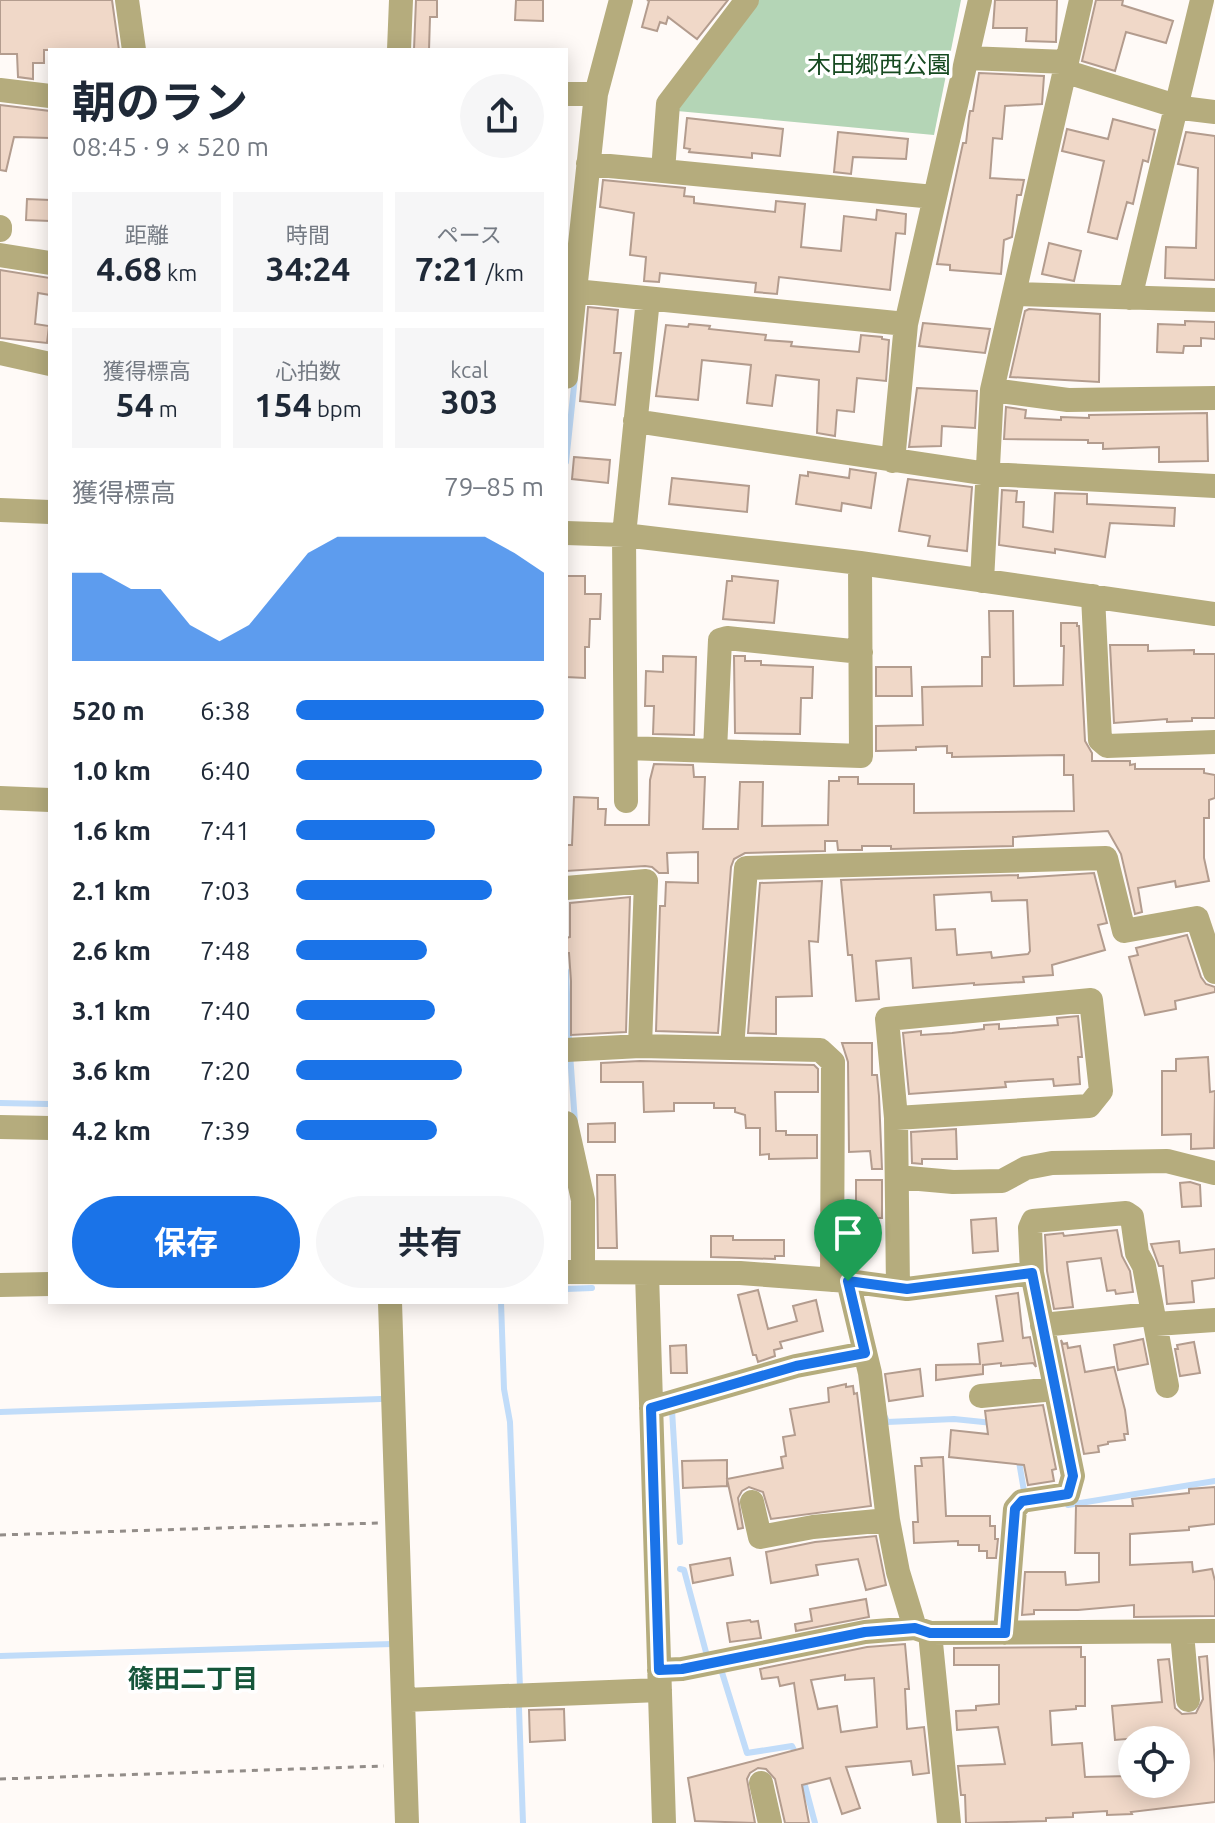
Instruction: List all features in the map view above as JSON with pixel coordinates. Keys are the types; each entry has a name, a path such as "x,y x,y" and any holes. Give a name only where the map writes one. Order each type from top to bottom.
{"street":[{"path":"127,0 134,48"},
{"path":"399,48 401,0"},
{"path":"663,171 668,104 747,0"},
{"path":"893,461 906,324 980,0"},
{"path":"982,581 992,390 1081,0"},
{"path":"568,358 596,94 632,2"},
{"path":"1130,298 1176,106 1204,15"},
{"path":"967,58 1066,66 1176,106 1215,112"},
{"path":"0,90 48,96"},
{"path":"568,94 596,94"},
{"path":"588,164 934,197"},
{"path":"0,255 48,263"},
{"path":"575,291 906,324"},
{"path":"1014,294 1215,300"},
{"path":"626,801 624,535 648,299"},
{"path":"0,353 48,364"},
{"path":"992,390 1068,400 1215,398"},
{"path":"635,421 988,474 1215,486"},
{"path":"0,510 48,512"},
{"path":"568,533 624,535 860,563 1215,614"},
{"path":"626,748 861,756 860,563"},
{"path":"1093,596 1100,740 1107,746 1215,742"},
{"path":"715,751 720,640 727,638 861,652"},
{"path":"0,798 48,800"},
{"path":"732,1048 746,868 1106,858 1124,931 1197,918 1215,972"},
{"path":"568,888 646,881 640,1046"},
{"path":"896,1118 1089,1106 1101,1091 1091,1000 887,1019 896,1118 898,1288"},
{"path":"568,1050 640,1046 820,1050 833,1062 840,1281 870,1373 888,1520 898,1572 922,1630 949,1823"},
{"path":"0,1127 48,1128"},
{"path":"568,1143 583,1200 574,1272 740,1273 907,1289 1032,1273"},
{"path":"897,1177 953,1182 1002,1181 1026,1168 1052,1163 1167,1161 1215,1173"},
{"path":"1005,1633 1015,1509 1022,1501 1068,1494 1073,1476 1032,1273 1030,1228 1033,1221 1126,1213 1132,1217 1137,1253 1144,1266 1167,1386"},
{"path":"647,1273 664,1823"},
{"path":"0,1285 48,1284"},
{"path":"390,1304 407,1823"},
{"path":"1042,1325 1154,1319 1215,1320"},
{"path":"651,1408 796,1366 865,1353"},
{"path":"981,1396 1055,1389"},
{"path":"752,1502 760,1537 813,1527 888,1520"},
{"path":"404,1700 660,1680 682,1669 865,1632 1215,1631"},
{"path":"1182,1633 1188,1700"},
{"path":"761,1783 770,1823"}],"path":[{"path":"0,1535 398,1522"},
{"path":"0,1779 405,1766"}],"green space":[{"name":"木田郷西公園","path":"755,0 961,0 934,135 677,111"}],"building":[{"path":"0,0 112,0 119,48 48,48 44,50 44,63 33,63 33,79 18,77 17,54 0,54"},
{"path":"416,0 437,0 437,17 430,17 429,48 414,48"},
{"path":"516,0 543,0 543,21 515,20"},
{"path":"647,0 728,0 697,39 668,17 666,24 660,22 657,31 642,27"},
{"path":"995,0 1057,0 1056,42 1026,41 1027,28 993,28"},
{"path":"1096,0 1123,0 1122,5 1173,21 1166,43 1126,32 1115,71 1082,61"},
{"path":"979,73 1044,76 1042,104 1005,106 1002,139 993,138 990,178 1024,180 1021,195 1017,195 1012,237 1004,240 1001,274 950,270 950,265 937,264"},
{"path":"0,105 48,111 48,138 14,137 6,171 0,170"},
{"path":"687,118 783,129 780,156 752,153 752,158 689,152 690,149 684,148"},
{"path":"1113,119 1155,130 1148,162 1143,160 1133,204 1127,202 1117,239 1088,232 1104,161 1062,151 1067,129 1108,139"},
{"path":"838,132 908,139 906,159 853,157 851,174 834,172"},
{"path":"1186,132 1215,136 1215,280 1165,278 1166,247 1196,248 1198,168 1178,164"},
{"path":"603,180 685,188 684,196 694,197 694,203 775,212 776,201 805,204 801,247 841,251 844,216 876,220 877,210 906,214 905,234 896,233 890,290 779,277 777,294 755,292 756,283 660,273 659,282 644,281 646,257 630,255 634,213 600,207"},
{"path":"27,199 48,200 48,221 26,220"},
{"path":"1049,243 1081,251 1074,281 1042,274"},
{"path":"0,270 48,278 48,295 38,293 35,324 48,326 47,343 0,338"},
{"path":"588,307 618,310 614,353 621,353 615,405 580,401"},
{"path":"1025,311 1100,314 1099,382 1010,377"},
{"path":"1185,321 1215,322 1215,339 1201,338 1201,346 1184,346 1183,353 1157,352 1158,324 1185,325"},
{"path":"923,323 990,329 985,353 919,346"},
{"path":"689,324 766,335 765,340 792,342 791,346 859,352 861,335 882,337 889,340 886,381 857,378 854,412 837,410 835,436 817,433 819,380 776,375 772,406 747,403 751,365 702,360 698,400 656,396 666,325 688,327"},
{"path":"917,388 977,391 975,428 942,426 941,446 909,447"},
{"path":"1006,407 1026,410 1025,418 1061,420 1061,417 1089,418 1089,415 1207,413 1208,461 1159,462 1159,447 1103,449 1103,443 1088,443 1088,440 1004,439"},
{"path":"574,457 610,460 608,483 572,479"},
{"path":"850,469 876,473 871,508 842,503 841,511 796,504 800,475 808,476 808,472 849,478"},
{"path":"672,478 749,486 747,512 669,504"},
{"path":"908,479 972,487 967,551 928,546 930,536 899,531"},
{"path":"1002,490 1017,491 1016,502 1024,502 1023,527 1053,532 1055,493 1087,494 1087,504 1175,508 1174,526 1110,523 1105,557 999,545"},
{"path":"568,576 585,576 585,594 601,594 600,619 590,619 589,647 585,647 585,678 568,677"},
{"path":"732,576 778,581 774,623 723,619 727,581 732,581"},
{"path":"989,611 1013,611 1014,686 1063,685 1061,623 1077,623 1085,741 1092,753 1092,761 1130,761 1130,765 1135,764 1135,769 1204,769 1204,773 1215,775 1215,798 1209,800 1209,818 1204,818 1204,858 1209,881 1176,887 1175,881 1138,888 1142,912 1135,914 1121,854 1108,831 1013,837 1013,846 891,849 891,846 862,846 862,850 838,850 837,841 825,841 825,851 745,853 734,859 731,867 718,1033 656,1031 660,906 665,906 666,882 698,883 698,852 667,853 668,873 659,873 645,866 568,871 574,797 598,798 598,809 606,809 605,825 649,825 650,780 654,764 693,765 694,777 705,777 703,829 738,829 740,782 763,782 762,826 828,825 829,781 839,781 839,777 858,777 858,784 914,784 914,813 1074,811 1073,775 1064,775 1064,755 952,757 952,753 947,753 947,746 876,751 876,726 923,725 922,687 982,686 982,657 990,657"},
{"path":"1110,645 1148,645 1148,651 1194,650 1194,654 1215,654 1215,718 1114,723"},
{"path":"663,656 696,657 694,735 653,734 654,706 645,706 646,671 663,672"},
{"path":"734,656 745,656 745,661 761,661 761,665 813,667 812,698 801,698 800,734 735,733"},
{"path":"876,667 911,667 912,696 876,696"},
{"path":"1094,873 1107,923 1098,925 1105,950 1052,965 1053,975 1023,977 1024,982 913,988 911,958 876,961 879,999 856,1001 841,880 1018,875 1018,878","holes":["991,892 992,901 1027,900 1030,951 1028,954 992,958 991,952 957,955 955,929 936,930 934,895"]},
{"path":"822,881 818,942 809,941 812,996 776,997 776,1034 748,1033 760,883"},
{"path":"630,897 626,1032 571,1035 570,903"},
{"path":"1187,935 1201,977 1206,984 1215,987 1215,992 1175,1001 1176,1009 1145,1015 1129,957 1138,955 1136,948"},
{"path":"1078,1016 1082,1057 1078,1057 1080,1084 1054,1086 1053,1079 1005,1082 1006,1087 909,1094 903,1033 952,1033 999,1024 999,1029 1058,1025 1057,1018"},
{"path":"842,1043 872,1043 872,1075 877,1075 879,1096 882,1169 872,1169 870,1151 849,1152 848,1062"},
{"path":"1208,1057 1210,1092 1215,1091 1214,1148 1191,1149 1191,1134 1162,1135 1162,1071 1176,1071 1176,1059"},
{"path":"601,1063 814,1065 818,1069 818,1092 775,1092 776,1131 786,1131 786,1135 817,1135 817,1158 769,1159 769,1154 760,1155 760,1128 746,1128 745,1115 735,1112 735,1108 714,1108 714,1103 674,1103 674,1111 644,1112 643,1082 601,1082"},
{"path":"615,1123 615,1142 588,1142 588,1124"},
{"path":"956,1129 957,1159 922,1159 922,1164 912,1163 911,1132"},
{"path":"597,1175 615,1175 617,1248 598,1248"},
{"path":"856,1180 882,1180 882,1218 871,1218 871,1241 847,1241 847,1222 856,1222"},
{"path":"1180,1183 1200,1185 1201,1206 1182,1207"},
{"path":"996,1218 998,1251 973,1253 971,1220"},
{"path":"1117,1230 1133,1292 1116,1294 1115,1290 1107,1291 1101,1258 1067,1262 1073,1307 1054,1309 1045,1235"},
{"path":"711,1236 733,1236 733,1240 784,1240 784,1256 775,1256 775,1259 711,1257"},
{"path":"1179,1241 1180,1253 1215,1249 1215,1278 1192,1281 1194,1302 1167,1304 1163,1266 1159,1266 1151,1244"},
{"path":"758,1290 768,1329 797,1321 793,1306 816,1300 823,1331 780,1342 782,1348 774,1350 775,1356 758,1362 756,1355 753,1355 738,1295"},
{"path":"1018,1293 1023,1338 1030,1337 1036,1367 1033,1363 983,1365 983,1374 936,1380 936,1365 980,1364 978,1344 1003,1341 996,1296"},
{"path":"1143,1339 1148,1364 1118,1370 1114,1345"},
{"path":"1061,1340 1063,1344 1067,1343 1068,1348 1080,1346 1085,1372 1114,1367 1125,1410 1128,1434 1124,1434 1125,1440 1108,1442 1098,1446 1099,1452 1084,1454"},
{"path":"1194,1342 1200,1373 1180,1376 1175,1349 1178,1349 1177,1345"},
{"path":"686,1345 687,1373 671,1373 670,1346"},
{"path":"920,1369 923,1396 889,1401 885,1374"},
{"path":"846,1384 846,1387 853,1386 854,1394 857,1393 871,1506 771,1519 763,1492 749,1487 738,1498 743,1528 738,1529 727,1479 783,1468 781,1457 786,1456 783,1437 795,1435 790,1409 829,1402 828,1388"},
{"path":"1043,1405 1056,1469 1052,1470 1054,1481 1028,1485 1024,1465 949,1457 951,1430 988,1434 985,1411"},
{"path":"943,1457 946,1516 990,1516 990,1526 995,1526 995,1539 998,1539 996,1558 987,1558 987,1551 979,1551 979,1545 958,1545 958,1541 914,1543 913,1522 918,1522 915,1466 922,1466 921,1458"},
{"path":"727,1460 727,1486 683,1488 682,1461"},
{"path":"1215,1487 1215,1524 1189,1527 1189,1530 1130,1534 1130,1565 1192,1562 1193,1572 1212,1569 1215,1616 1134,1617 1134,1605 1034,1610 1034,1614 1022,1615 1025,1572 1065,1572 1066,1585 1099,1582 1099,1553 1075,1553 1076,1506 1133,1506 1132,1499"},
{"path":"876,1536 886,1585 866,1590 858,1559 816,1565 818,1575 771,1583 766,1552 815,1542"},
{"path":"730,1558 733,1575 693,1583 690,1565"},
{"path":"866,1599 869,1617 796,1631 795,1624 812,1621 810,1609"},
{"path":"758,1621 761,1638 730,1642 727,1623"},
{"path":"905,1644 909,1689 905,1689 907,1729 924,1727 929,1773 913,1775 911,1761 846,1767 860,1808 842,1814 830,1778 802,1785 809,1823 785,1823 775,1779 766,1769 758,1768 747,1779 755,1823 695,1821 688,1778 803,1748 794,1683 780,1686 778,1677 762,1679 760,1669 867,1647","holes":["845,1675 845,1680 874,1678 877,1727 841,1732 837,1706 818,1709 811,1680"]},
{"path":"1081,1647 1081,1657 1085,1657 1085,1706 1050,1711 1052,1745 1082,1743 1085,1777 1118,1776 1118,1798 1190,1798 1190,1726 1118,1726 1118,1740 1115,1740 1112,1706 1162,1702 1158,1660 1169,1659 1175,1708 1182,1714 1196,1713 1203,1699 1199,1657 1207,1656 1215,1802 1132,1814 1107,1815 1107,1811 1073,1813 1073,1817 1046,1818 1046,1821 966,1823 965,1795 961,1795 958,1766 1005,1764 998,1727 957,1730 956,1711 999,1704 999,1665 954,1665 954,1648"},
{"path":"564,1709 565,1740 530,1742 529,1710"}],"waterway":[{"path":"568,443 575,377"},
{"path":"568,1018 569,1041"},
{"path":"570,1054 575,1122"},
{"path":"0,1103 48,1104"},
{"path":"568,1289 592,1288"},
{"path":"501,1304 504,1389 510,1422 520,1688"},
{"path":"0,1412 381,1399"},
{"path":"676,1409 672,1410 680,1542"},
{"path":"885,1417 887,1422 954,1419 993,1423"},
{"path":"1018,1456 1024,1491"},
{"path":"1068,1505 1215,1481"},
{"path":"680,1569 684,1570 707,1656"},
{"path":"0,1656 392,1644"},
{"path":"720,1666 747,1753 792,1746 797,1756"},
{"path":"519,1708 523,1823"},
{"path":"803,1778 815,1823"}],"district":[{"name":"篠田二丁目","path":"193,1679"}],"route":[{"path":"1032,1273 1073,1476 1068,1494 1022,1501 1015,1509 1005,1633 930,1633 915,1628 865,1632 682,1669 659,1670 651,1408 796,1366 865,1353 848,1281 907,1289 1032,1273"}]}
